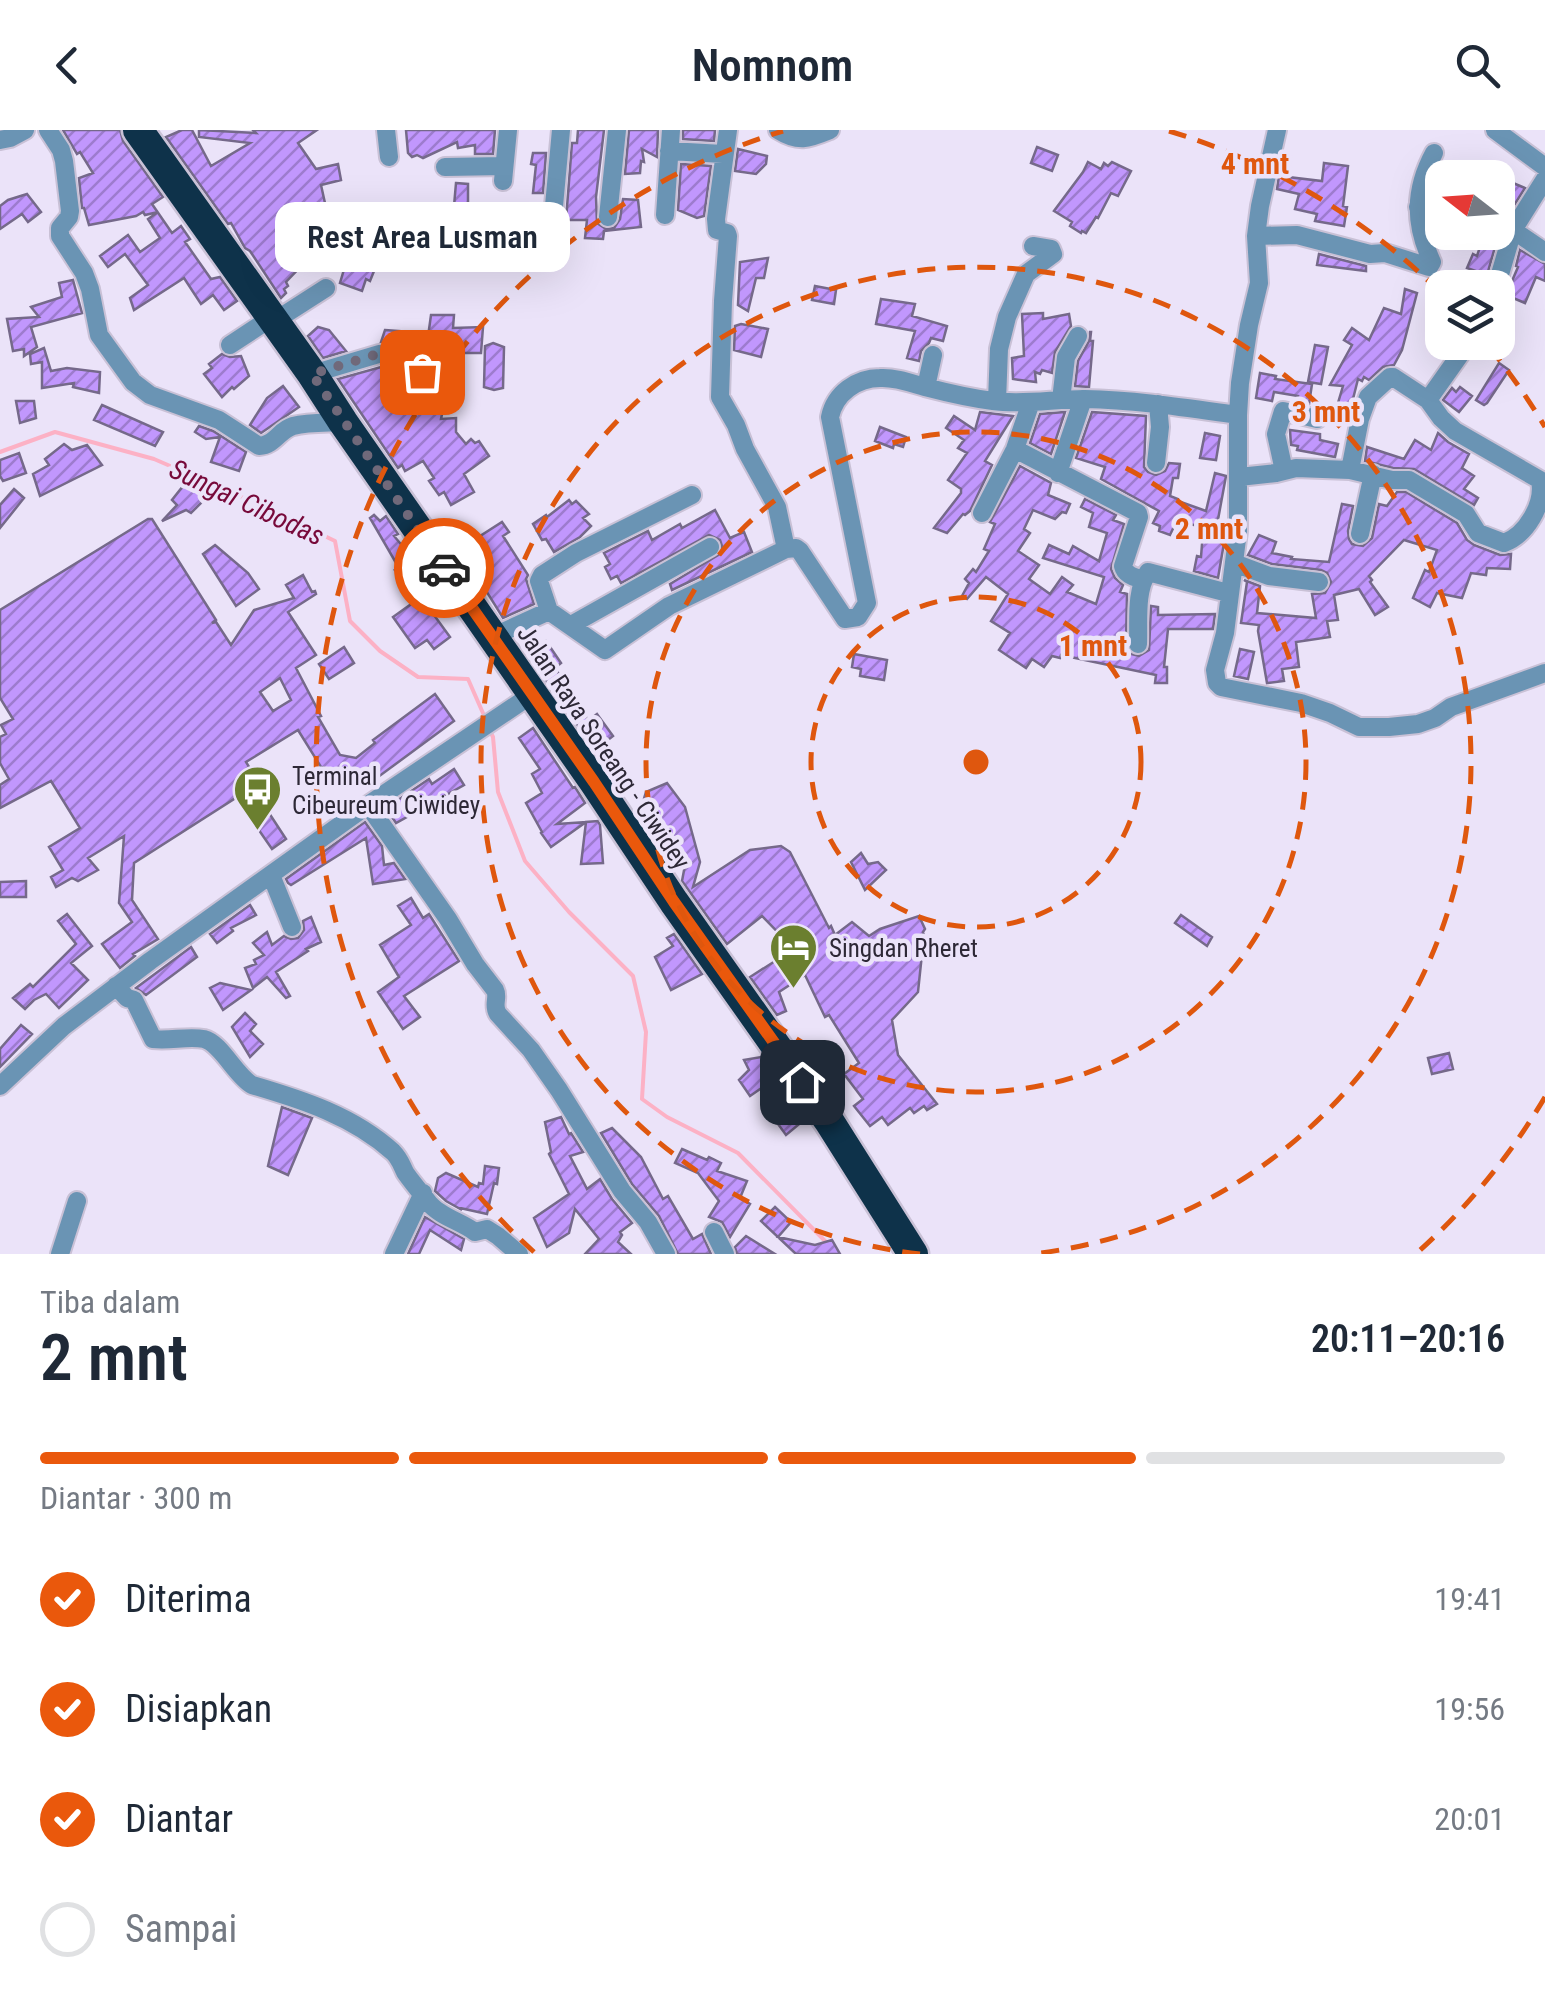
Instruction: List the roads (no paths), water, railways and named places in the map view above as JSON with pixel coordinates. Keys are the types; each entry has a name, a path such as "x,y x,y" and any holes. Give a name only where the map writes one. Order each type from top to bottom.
{"highway":[{"name":"Jalan Raya Soreang - Ciwidey","path":"138,130 312,374 829,1121 914,1254"}],"street":[{"path":"0,140 25,130"},
{"path":"48,130 64,162 70,211 60,236 90,288 99,335 133,382 150,395 219,420 260,446 294,426 343,422"},
{"path":"386,130 389,157"},
{"path":"444,167 503,174 508,130"},
{"path":"554,206 561,130"},
{"path":"608,217 618,130"},
{"path":"665,215 671,130"},
{"path":"728,130 716,225 717,230 728,236 720,397 777,507 786,549"},
{"path":"778,130 807,139 830,130"},
{"path":"1277,130 1256,236 1259,284 1249,325 1238,415 1238,531 1215,670 1217,683 1300,704 1359,727 1418,724 1451,706 1545,672"},
{"path":"1494,130 1545,166"},
{"path":"669,151 723,154"},
{"path":"1256,236 1296,235 1429,266 1432,262 1420,234 1418,206 1421,184 1434,153"},
{"path":"1515,221 1545,179"},
{"path":"1418,206 1425,207"},
{"path":"1515,236 1545,252"},
{"path":"998,402 999,350 1004,325 1026,274 1053,254 1051,249 1033,246"},
{"path":"230,345 326,288"},
{"path":"1061,400 1066,356 1078,336"},
{"path":"312,374 389,353 422,372"},
{"path":"926,387 933,355"},
{"path":"1428,400 1456,360"},
{"path":"1239,477 1296,468 1350,470 1409,480 1466,514 1478,533 1500,542 1509,542 1522,534 1543,493 1540,480 1455,431 1428,400 1393,377 1374,391 1360,420 1350,470"},
{"path":"692,495 542,574 539,581 549,611 601,649 610,649 669,606 786,549 796,548 845,619 858,617 867,602 831,424 837,399 849,386 861,381 880,378 998,402 1083,399 1238,415"},
{"path":"1058,473 1083,399"},
{"path":"982,512 1015,449 1031,402"},
{"path":"1156,463 1158,404"},
{"path":"1284,471 1276,434 1283,411 1317,419"},
{"path":"1015,449 1138,513 1123,566 1128,574 1142,580"},
{"path":"1360,534 1372,474"},
{"path":"570,625 710,547"},
{"path":"1234,562 1269,576 1319,582"},
{"path":"1138,644 1142,580 1148,572 1228,593"},
{"path":"492,637 549,611"},
{"path":"0,1086 64,1026 116,986 368,805 532,695"},
{"path":"368,805 497,993 495,1010 531,1050 666,1254"},
{"path":"271,875 292,927"},
{"path":"116,986 134,1000 153,1039 206,1039 243,1080 351,1122 392,1151 430,1205 475,1232 487,1229 518,1254"},
{"path":"394,1254 423,1193"},
{"path":"60,1254 77,1201"},
{"path":"714,1232 725,1254"}],"waterway":[{"name":"Sungai Cibodas","path":"0,452 55,432 154,459 335,541 350,621 380,651 418,677 468,679 486,720"},
{"name":"Sungai Cibodas","path":"489,729 498,792 525,861 633,976 646,1032 642,1099 667,1117 738,1153 829,1245"}],"place":[{"name":"Rest Area Lusman","path":"422,372"},
{"name":"Terminal Cibeureum Ciwidey","path":"257,832"},
{"name":"Singdan Rheret","path":"794,990"}]}
